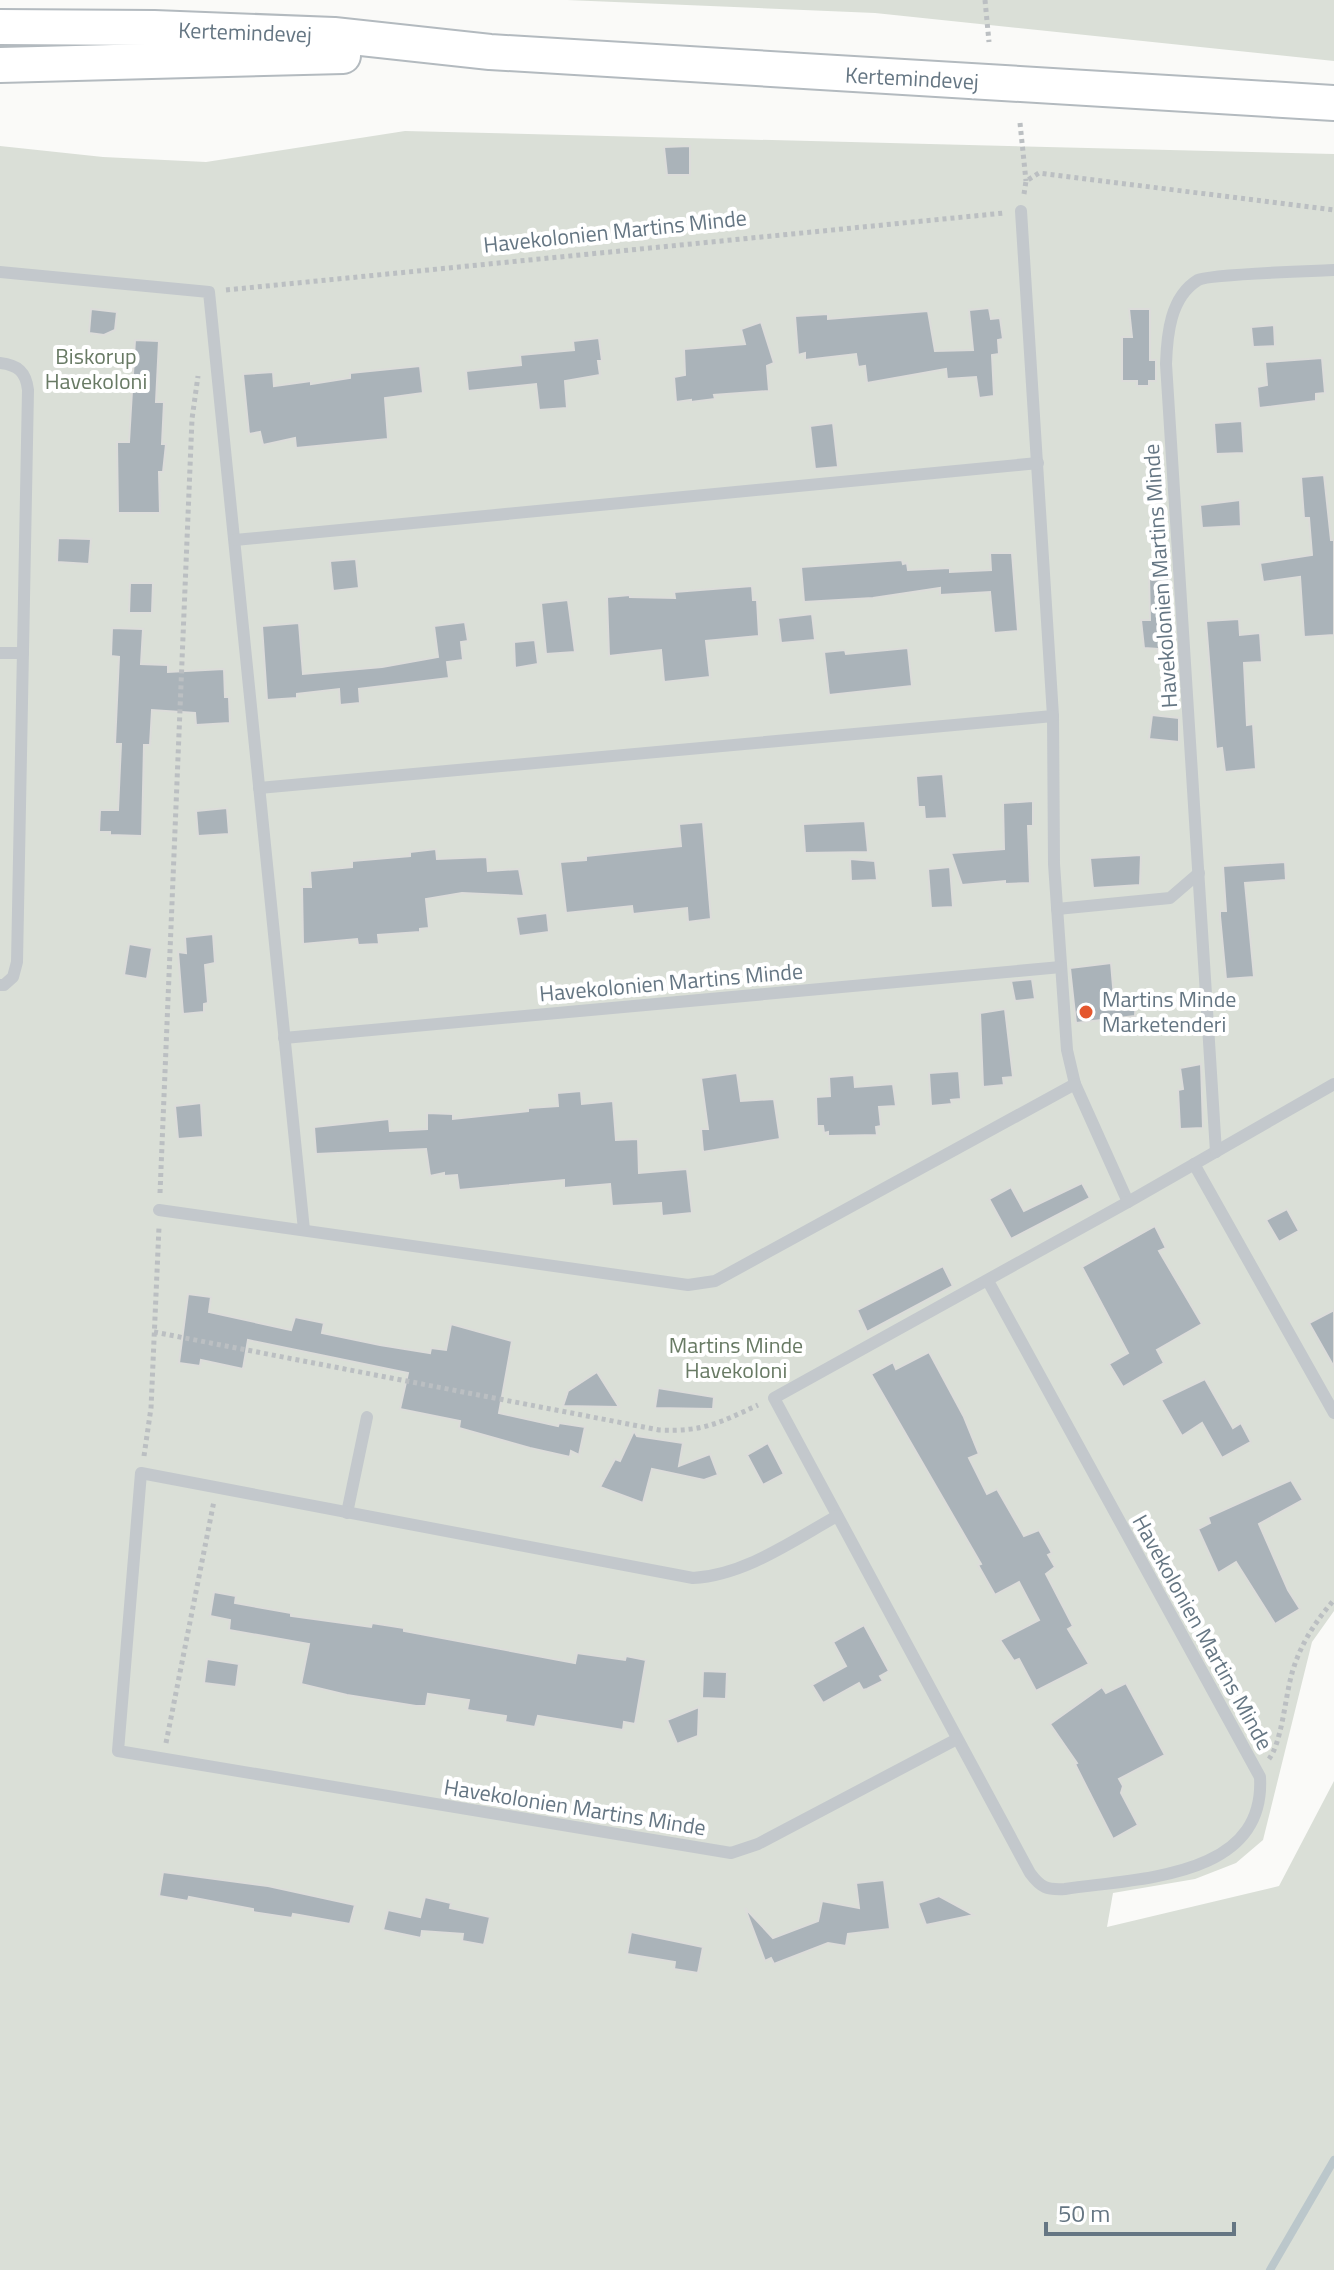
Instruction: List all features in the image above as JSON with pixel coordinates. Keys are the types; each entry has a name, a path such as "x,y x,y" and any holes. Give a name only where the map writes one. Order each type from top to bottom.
{"main road":[{"name":"Kertemindevej","path":"0,27 154,28 334,35 490,52 1334,103"},
{"name":"Kertemindevej","path":"0,65 490,52"}],"lane":[{"path":"1021,211 1053,716 1054,864 1067,1050 1075,1084 1128,1202"},
{"name":"Havekolonien Martins Minde","path":"1216,1152 1166,364 1167,331 1183,294 1200,278 1334,270"},
{"path":"0,272 209,292 304,1230"},
{"path":"0,363 20,369 26,377 28,390 17,962 13,977 0,985"},
{"path":"235,540 1038,463"},
{"path":"0,653 23,653"},
{"path":"259,788 1053,716"},
{"path":"1057,909 1170,898 1199,873"},
{"name":"Havekolonien Martins Minde","path":"284,1038 1061,967"},
{"path":"159,1210 688,1285 715,1281 1075,1084"},
{"path":"774,1398 988,1281 1334,1084"},
{"path":"1194,1164 1334,1413"},
{"name":"Havekolonien Martins Minde","path":"774,1398 1039,1886 1048,1890 1183,1871 1224,1853 1241,1839 1256,1812 1261,1796 1260,1777 988,1281"},
{"path":"347,1513 367,1417"},
{"path":"141,1473 693,1578 715,1577 744,1567 837,1516"},
{"name":"Havekolonien Martins Minde","path":"141,1473 118,1751 731,1853 758,1844 957,1739"}],"path":[{"path":"985,0 989,42"},
{"path":"1020,123 1026,181 1021,211"},
{"path":"1026,181 1039,173 1334,210"},
{"name":"Havekolonien Martins Minde","path":"209,292 1021,211"},
{"path":"141,1473 151,1408 192,435 200,362"},
{"path":"154,1332 659,1430 689,1431 709,1427 774,1398"},
{"path":"163,1759 216,1488"},
{"path":"1253,1765 1272,1756 1291,1677 1306,1637 1334,1600"}],"green space":[{"path":"567,0 1334,0 1334,61 875,13"},
{"name":"Martins Minde Havekoloni","path":"405,131 1334,154 1334,1611 1312,1642 1263,1840 1236,1863 1195,1879 1113,1893 1107,1927 1279,1886 1334,1781 1334,2270 0,2270 0,146 103,157 206,162"}],"building":[{"path":"690,146 690,175 667,175 664,147"},
{"path":"989,308 991,319 1000,318 1003,339 998,340 999,354 992,355 994,396 979,398 976,377 947,379 946,369 867,383 865,366 858,367 856,354 805,360 805,353 798,355 795,316 828,314 828,319 928,311 935,351 973,350 969,310"},
{"path":"91,309 117,312 115,330 104,335 89,333"},
{"path":"1129,309 1150,309 1150,360 1156,360 1156,381 1149,381 1149,386 1137,386 1137,381 1122,381 1122,337 1132,337"},
{"path":"761,322 774,363 767,366 769,391 714,395 715,399 676,402 674,377 685,375 684,349 745,344 741,329"},
{"path":"1274,325 1275,346 1253,347 1251,327"},
{"path":"599,338 600,375 565,381 567,408 539,410 536,384 468,391 466,371 521,365 520,355 574,350 573,341"},
{"path":"135,340 159,341 156,402 164,402 162,444 166,444 163,472 159,472 160,513 118,513 117,442 129,442"},
{"path":"1322,358 1325,393 1316,394 1316,401 1259,408 1257,387 1267,385 1265,362"},
{"path":"420,366 423,393 385,398 388,439 296,448 295,438 263,445 260,432 249,434 243,374 273,372 274,386 311,381 311,384 350,378 350,373"},
{"path":"1242,421 1244,453 1216,454 1214,423"},
{"path":"833,423 838,467 815,469 810,426"},
{"path":"1324,475 1331,540 1334,540 1334,635 1304,637 1300,577 1263,582 1260,563 1312,555 1309,518 1304,518 1301,477"},
{"path":"1240,500 1241,526 1202,528 1200,505"},
{"path":"58,538 91,539 89,564 57,562"},
{"path":"990,553 1012,553 1018,631 994,633 990,592 940,595 940,588 873,598 804,602 801,567 902,560 903,564 907,563 908,570 991,570"},
{"path":"356,559 359,588 333,591 330,561"},
{"path":"1169,574 1170,623 1173,623 1176,658 1159,660 1158,649 1144,648 1141,620 1150,620 1149,575"},
{"path":"130,583 153,583 152,613 129,613"},
{"path":"752,586 753,600 757,600 759,636 706,641 710,677 664,682 661,650 609,656 607,597 675,598 674,592"},
{"path":"568,600 575,652 546,654 541,603"},
{"path":"812,614 815,640 781,643 778,618"},
{"path":"1239,619 1240,635 1260,633 1262,662 1244,663 1247,725 1253,724 1256,769 1225,772 1222,748 1216,749 1206,621"},
{"path":"465,622 468,641 461,642 463,660 447,662 449,678 359,689 360,703 340,705 339,689 297,694 297,698 267,700 262,626 299,623 303,674 382,667 438,657 434,626"},
{"path":"112,628 143,629 141,664 168,665 168,672 224,669 225,697 229,697 230,723 196,725 195,713 152,710 150,745 144,745 142,836 99,832 100,810 118,810 121,744 115,744 119,657 111,656"},
{"path":"535,640 538,664 515,668 514,642"},
{"path":"908,648 912,686 829,695 824,652 845,650 846,654"},
{"path":"1152,715 1179,718 1179,742 1149,739"},
{"path":"943,774 947,818 925,819 924,807 918,807 916,776"},
{"path":"1033,801 1033,826 1028,826 1030,883 1005,884 1005,881 962,885 951,853 1004,849 1003,803"},
{"path":"227,808 229,834 198,836 196,811"},
{"path":"865,821 868,852 805,853 803,824"},
{"path":"703,822 711,919 688,922 687,908 633,914 632,906 566,913 560,862 586,860 586,856 681,846 679,824"},
{"path":"436,849 437,859 487,857 488,871 519,869 524,896 462,893 426,899 429,928 420,929 420,932 378,935 379,944 358,945 357,939 303,944 302,887 311,887 310,871 352,867 352,861 410,856 410,852"},
{"path":"1141,855 1140,885 1093,888 1090,858"},
{"path":"850,859 875,861 877,880 851,881"},
{"path":"1285,862 1286,880 1245,883 1254,977 1226,979 1220,916 1220,911 1226,911 1223,866"},
{"path":"950,867 953,907 931,908 928,869"},
{"path":"547,913 549,932 519,936 516,917"},
{"path":"213,934 215,963 205,965 208,1003 204,1004 204,1012 183,1014 178,952 186,953 185,937"},
{"path":"129,944 152,948 147,979 124,975"},
{"path":"1111,963 1114,998 1136,995 1135,1016 1076,1023 1070,968"},
{"path":"1032,979 1035,999 1015,1001 1011,981"},
{"path":"1005,1009 1013,1077 1003,1078 1004,1085 983,1087 980,1013"},
{"path":"1201,1064 1203,1128 1180,1129 1178,1090 1183,1089 1180,1068"},
{"path":"959,1071 961,1099 951,1100 952,1104 931,1106 929,1073"},
{"path":"737,1073 741,1101 774,1099 780,1139 703,1152 701,1129 708,1129 701,1078"},
{"path":"854,1075 855,1087 893,1084 896,1106 879,1107 881,1126 876,1127 877,1135 828,1136 823,1126 817,1126 816,1097 830,1096 829,1077"},
{"path":"581,1091 582,1104 613,1101 616,1140 638,1139 639,1173 687,1169 692,1213 662,1216 661,1203 612,1206 610,1184 564,1188 564,1180 459,1190 457,1175 444,1176 444,1173 430,1176 426,1149 316,1154 314,1127 389,1119 390,1131 427,1129 427,1113 453,1114 453,1119 528,1111 528,1108 558,1106 557,1093"},
{"path":"201,1103 203,1137 178,1139 175,1106"},
{"path":"1082,1183 1090,1198 1011,1239 989,1199 1011,1187 1024,1211"},
{"path":"1287,1209 1299,1231 1279,1242 1266,1220"},
{"path":"1155,1226 1166,1248 1159,1251 1202,1324 1157,1350 1164,1363 1123,1387 1109,1364 1128,1353 1082,1267"},
{"path":"943,1266 953,1286 867,1332 857,1310"},
{"path":"188,1294 211,1297 209,1312 291,1330 295,1317 324,1323 322,1333 430,1353 431,1348 446,1350 451,1324 512,1341 499,1413 558,1426 559,1423 585,1427 579,1455 571,1451 570,1457 530,1448 459,1428 460,1421 400,1409 408,1373 248,1340 243,1369 201,1360 200,1366 179,1363"},
{"path":"1334,1310 1334,1367 1309,1323"},
{"path":"929,1352 964,1417 979,1454 969,1458 987,1494 997,1489 1024,1536 1039,1530 1052,1553 1048,1555 1055,1567 1046,1574 1073,1626 1068,1629 1089,1664 1036,1691 1019,1659 1014,1661 1000,1640 1039,1620 1019,1582 995,1595 978,1565 981,1564 871,1374 893,1362 896,1369"},
{"path":"597,1372 619,1407 563,1406 568,1391"},
{"path":"1205,1379 1233,1428 1241,1423 1251,1442 1222,1458 1202,1423 1182,1436 1161,1400"},
{"path":"658,1388 714,1397 713,1409 655,1408"},
{"path":"634,1431 637,1436 683,1443 679,1466 710,1454 718,1475 704,1480 652,1469 643,1503 600,1487 615,1459 620,1461"},
{"path":"768,1443 784,1474 763,1485 747,1455"},
{"path":"1291,1480 1303,1500 1259,1524 1288,1590 1300,1609 1275,1624 1236,1562 1218,1573 1198,1529 1210,1523 1208,1517"},
{"path":"214,1592 236,1596 235,1603 291,1613 291,1616 371,1627 372,1623 404,1628 404,1631 575,1663 577,1653 646,1660 635,1724 624,1722 623,1730 538,1716 535,1727 505,1722 506,1716 467,1710 469,1700 428,1694 426,1706 416,1706 301,1684 309,1644 229,1630 230,1620 210,1616"},
{"path":"864,1625 889,1671 880,1676 883,1681 867,1689 863,1690 859,1683 823,1703 812,1685 846,1666 833,1642"},
{"path":"207,1659 239,1664 236,1687 204,1683"},
{"path":"703,1671 727,1672 726,1699 702,1698"},
{"path":"1126,1683 1165,1755 1119,1779 1123,1786 1121,1793 1138,1825 1113,1839 1077,1763 1050,1724 1102,1687 1106,1693"},
{"path":"699,1707 698,1736 677,1744 667,1720"},
{"path":"163,1872 268,1886 355,1905 350,1924 293,1914 292,1918 253,1912 253,1909 189,1897 188,1901 159,1896"},
{"path":"884,1880 890,1929 848,1934 846,1946 828,1943 774,1964 771,1958 765,1961 745,1908 773,1938 818,1921 822,1901 859,1908 856,1883"},
{"path":"939,1896 974,1915 926,1925 918,1903"},
{"path":"425,1897 451,1903 450,1908 490,1917 484,1945 462,1941 463,1934 422,1931 421,1938 383,1930 388,1910 420,1917"},
{"path":"631,1932 703,1947 698,1973 674,1969 675,1962 627,1954"}],"waterway":[{"path":"1270,2270 1334,2160"}],"place":[{"name":"Martins Minde Marketenderi","path":"1086,1012"}],"park label":[{"name":"Biskorup Havekoloni","path":"96,368"}]}
